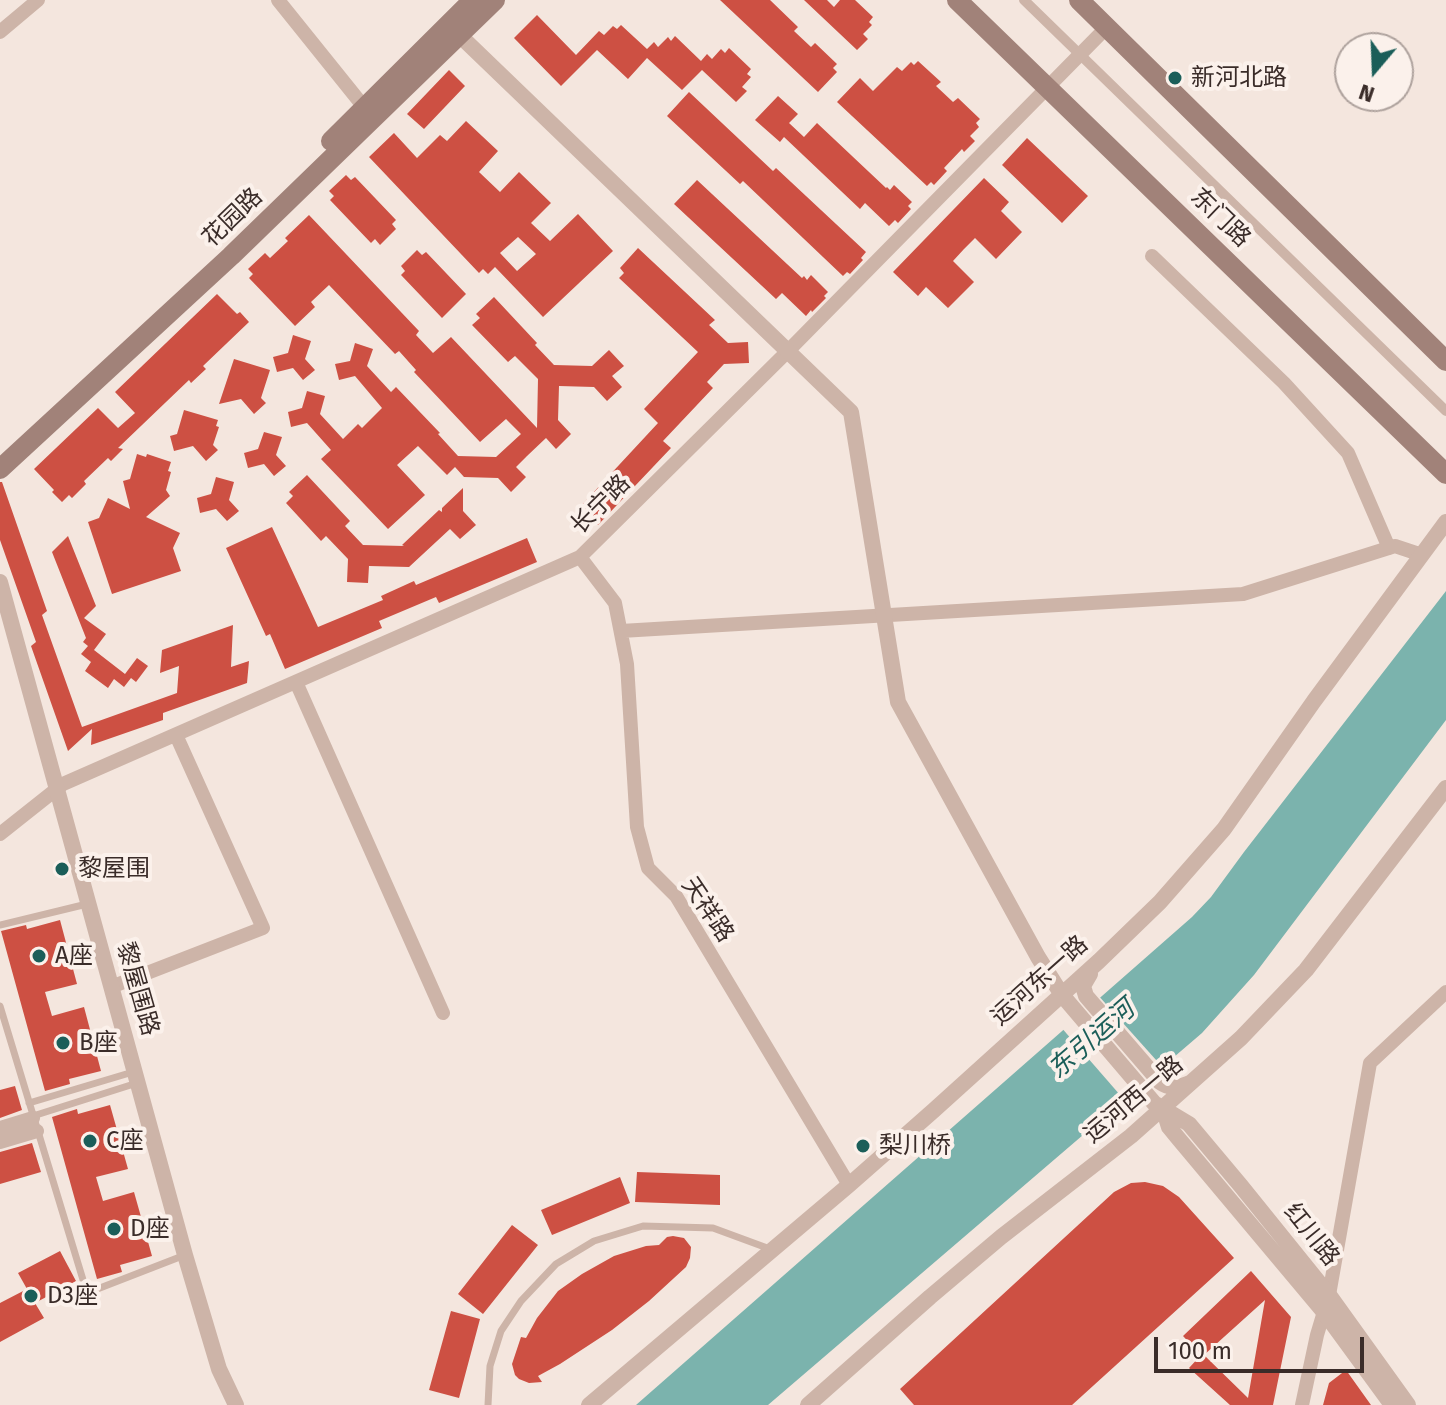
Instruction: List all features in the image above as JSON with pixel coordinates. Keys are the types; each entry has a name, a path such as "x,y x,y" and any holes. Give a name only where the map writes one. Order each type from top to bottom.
{"main road":[{"name":"花园路","path":"454,30 473,0"},
{"name":"花园路","path":"0,469 231,256 454,30 495,0"},
{"name":"东门路","path":"957,0 1446,474"},
{"path":"1079,0 1446,361"},
{"name":"花园路","path":"0,451 369,113"}],"street":[{"path":"0,32 38,0"},
{"path":"278,0 369,113"},
{"path":"1024,0 1446,411"},
{"name":"长宁路","path":"0,834 63,784 580,557 1107,27"},
{"path":"454,30 851,412 898,702 1062,995 1153,1087 1177,1087 1197,1079"},
{"path":"1152,256 1284,383 1348,453 1389,548"},
{"name":"运河东一路","path":"589,1405 849,1185 1062,995 1160,902 1224,829 1446,522"},
{"path":"621,631 1243,594 1395,546 1422,555"},
{"name":"天祥路","path":"580,557 615,603 627,664 637,827 648,868 676,896 849,1185"},
{"name":"黎屋围路","path":"0,582 185,1255 219,1369 236,1405"},
{"path":"296,682 443,1013"},
{"path":"111,987 263,928 176,735"},
{"name":"运河西一路","path":"808,1405 1001,1237 1131,1136 1241,1038 1306,970 1446,788"},
{"path":"1099,961 1083,986 1086,996 1153,1087"},
{"path":"1302,1405 1329,1295 1370,1063 1446,992"},
{"name":"红川路","path":"1153,1087 1154,1103 1189,1124 1329,1295 1408,1405"},
{"name":"红川路","path":"1163,1108 1169,1127 1324,1312 1392,1405"},
{"path":"0,1128 35,1122"},
{"path":"0,1142 35,1122"}],"lane":[{"path":"0,925 88,904"},
{"path":"0,1006 87,1293 185,1255"},
{"path":"29,1103 137,1077"},
{"path":"35,1122 137,1077"},
{"path":"488,1405 490,1366 501,1331 521,1301 556,1264 594,1241 643,1226 713,1228 772,1250"}],"water":[{"name":"东引运河","path":"1446,591 1446,720 1254,975 1202,1033 768,1405 636,1405 1192,917 1211,897"}],"pier":[{"path":"1097,994 1165,1070 1127,1103 1060,1026"}],"building":[{"path":"720,0 770,0 798,27 794,31 811,47 815,43 837,64 833,68 837,72 818,92"},
{"path":"804,0 827,0 834,7 840,0 855,0 873,17 869,22 872,25 863,34 868,39 857,50"},
{"path":"537,15 576,55 599,31 604,35 613,26 617,29 621,25 647,49 654,42 658,47 668,37 671,41 675,36 701,61 707,54 712,59 721,49 725,53 729,48 751,69 747,74 751,77 742,87 747,91 736,102 702,70 682,90 647,58 628,79 597,50 561,86 514,38"},
{"path":"918,61 941,82 936,86 953,102 958,98 980,119 976,123 979,127 970,136 975,141 964,152 962,149 944,168 947,171 934,185 931,182 927,186 837,102 860,78 873,91 897,67 902,71 911,62 914,65"},
{"path":"449,70 465,86 424,129 407,114"},
{"path":"689,92 866,252 850,274 847,272 843,276 743,181 740,184 667,116"},
{"path":"778,96 798,114 789,123 804,137 817,123 886,188 890,190 894,185 912,202 908,206 911,209 898,223 895,220 889,226 865,203 860,209 784,137 780,142 755,120"},
{"path":"466,121 498,151 479,172 500,192 519,172 551,203 531,223 550,241 578,214 613,251 543,317 495,267 488,274 483,269 479,273 369,157 394,133 417,158 440,135 447,141","holes":["518,237 536,254 517,271 500,253"]},
{"path":"1027,138 1088,196 1062,223 1002,165"},
{"path":"346,175 351,180 355,177 396,220 392,224 396,229 380,245 375,239 371,243 330,200 334,196 329,191"},
{"path":"984,178 1009,202 1001,211 1022,232 996,259 975,238 964,249 953,261 974,282 948,308 926,287 918,296 893,272"},
{"path":"697,180 802,278 804,276 807,280 811,275 828,292 812,312 806,316 782,293 776,299 674,204"},
{"path":"309,215 419,331 416,335 433,353 451,337 537,428 538,379 515,356 508,362 472,325 480,318 476,314 494,297 554,365 592,366 609,350 624,366 612,376 622,387 607,401 594,387 559,386 558,420 571,434 556,449 546,438 527,456 516,467 526,477 511,492 498,478 464,477 455,467 447,475 418,446 397,465 425,495 388,529 321,459 331,450 307,423 291,427 288,412 302,408 307,391 325,396 320,414 343,439 358,424 362,428 382,408 355,376 339,380 335,364 350,361 355,343 373,349 367,366 391,392 396,387 458,456 496,457 521,434 506,419 480,442 414,372 416,370 399,351 395,354 329,285 311,302 315,307 295,326 249,278 253,274 248,269 265,253 270,258"},
{"path":"638,248 715,320 709,325 728,343 748,342 749,363 724,364 707,382 713,388 663,441 671,448 598,525 580,507 658,423 644,409 698,352 619,278 624,273 620,268"},
{"path":"417,250 422,255 426,252 466,294 442,318 401,275 405,271 401,266"},
{"path":"217,294 249,322 203,366 206,369 191,383 189,380 118,448 123,449 111,461 108,458 84,481 86,484 72,498 69,495 62,502 34,469 98,408 118,428 135,413 115,392"},
{"path":"293,335 311,341 305,359 315,370 303,380 293,368 277,372 273,357 288,353"},
{"path":"234,359 270,370 261,398 266,403 254,414 241,399 219,404"},
{"path":"184,410 218,420 213,445 218,450 206,461 193,446 174,451 170,436 177,434"},
{"path":"264,432 282,437 276,455 286,466 274,476 264,464 248,468 244,453 258,449"},
{"path":"137,454 171,462 166,490 170,496 146,517 180,533 173,548 181,571 112,594 88,522 99,518 108,498 130,509 123,481 130,479"},
{"path":"307,475 350,521 345,526 363,545 404,546 463,488 463,511 476,525 460,539 450,529 409,567 369,566 368,583 347,582 348,559 326,536 321,541 286,503 293,496 289,492"},
{"path":"216,477 234,482 229,500 239,511 227,521 216,509 200,513 197,498 211,494"},
{"path":"0,482 47,611 42,615 82,727 177,693 179,666 160,673 162,650 233,625 231,667 249,661 247,683 163,713 163,720 91,745 92,729 68,751 31,646 36,642 0,540"},
{"path":"272,527 318,627 383,600 381,596 414,581 416,585 527,538 537,562 439,603 436,597 379,621 382,628 285,669 270,634 266,636 226,548"},
{"path":"68,536 96,606 84,618 106,634 94,650 125,674 137,658 148,666 136,682 131,678 124,687 114,679 108,688 85,671 91,662 81,654 88,646 83,642 86,638 52,552"},
{"path":"60,920 77,984 45,992 52,1016 84,1007 101,1071 69,1079 70,1084 45,1091 1,931 26,925 27,929"},
{"path":"15,1086 22,1110 0,1118 0,1090"},
{"path":"110,1105 128,1169 96,1177 103,1201 134,1192 152,1256 120,1265 122,1272 97,1279 52,1117 77,1109 78,1114"},
{"path":"32,1143 41,1172 0,1184 0,1152"},
{"path":"637,1172 720,1175 720,1205 635,1202"},
{"path":"620,1177 630,1203 552,1235 541,1210"},
{"path":"1131,1183 1163,1186 1179,1197 1234,1258 1072,1405 914,1405 900,1389 1114,1192"},
{"path":"512,1225 538,1245 483,1314 458,1294"},
{"path":"667,1237 684,1238 691,1247 690,1258 686,1267 649,1301 612,1330 538,1376 542,1382 529,1383 515,1375 512,1364 521,1337 526,1338 558,1291 614,1256 659,1245"},
{"name":"D3座","path":"60,1251 76,1281 35,1303 44,1318 0,1342 0,1303 27,1289 18,1273"},
{"path":"1251,1271 1291,1317 1273,1405 1230,1405 1189,1368 1201,1355 1183,1336","holes":["1265,1300 1248,1398 1204,1355"]},
{"path":"451,1311 480,1319 459,1398 429,1390"},
{"path":"1346,1370 1371,1405 1323,1405 1329,1383"}],"place":[{"name":"新河北路","path":"1175,78"},
{"name":"黎屋围","path":"62,869"},
{"name":"A座","path":"39,956"},
{"name":"B座","path":"63,1043"},
{"name":"C座","path":"90,1141"},
{"name":"梨川桥","path":"863,1146"},
{"name":"D座","path":"114,1229"},
{"name":"D3座","path":"31,1296"}]}
